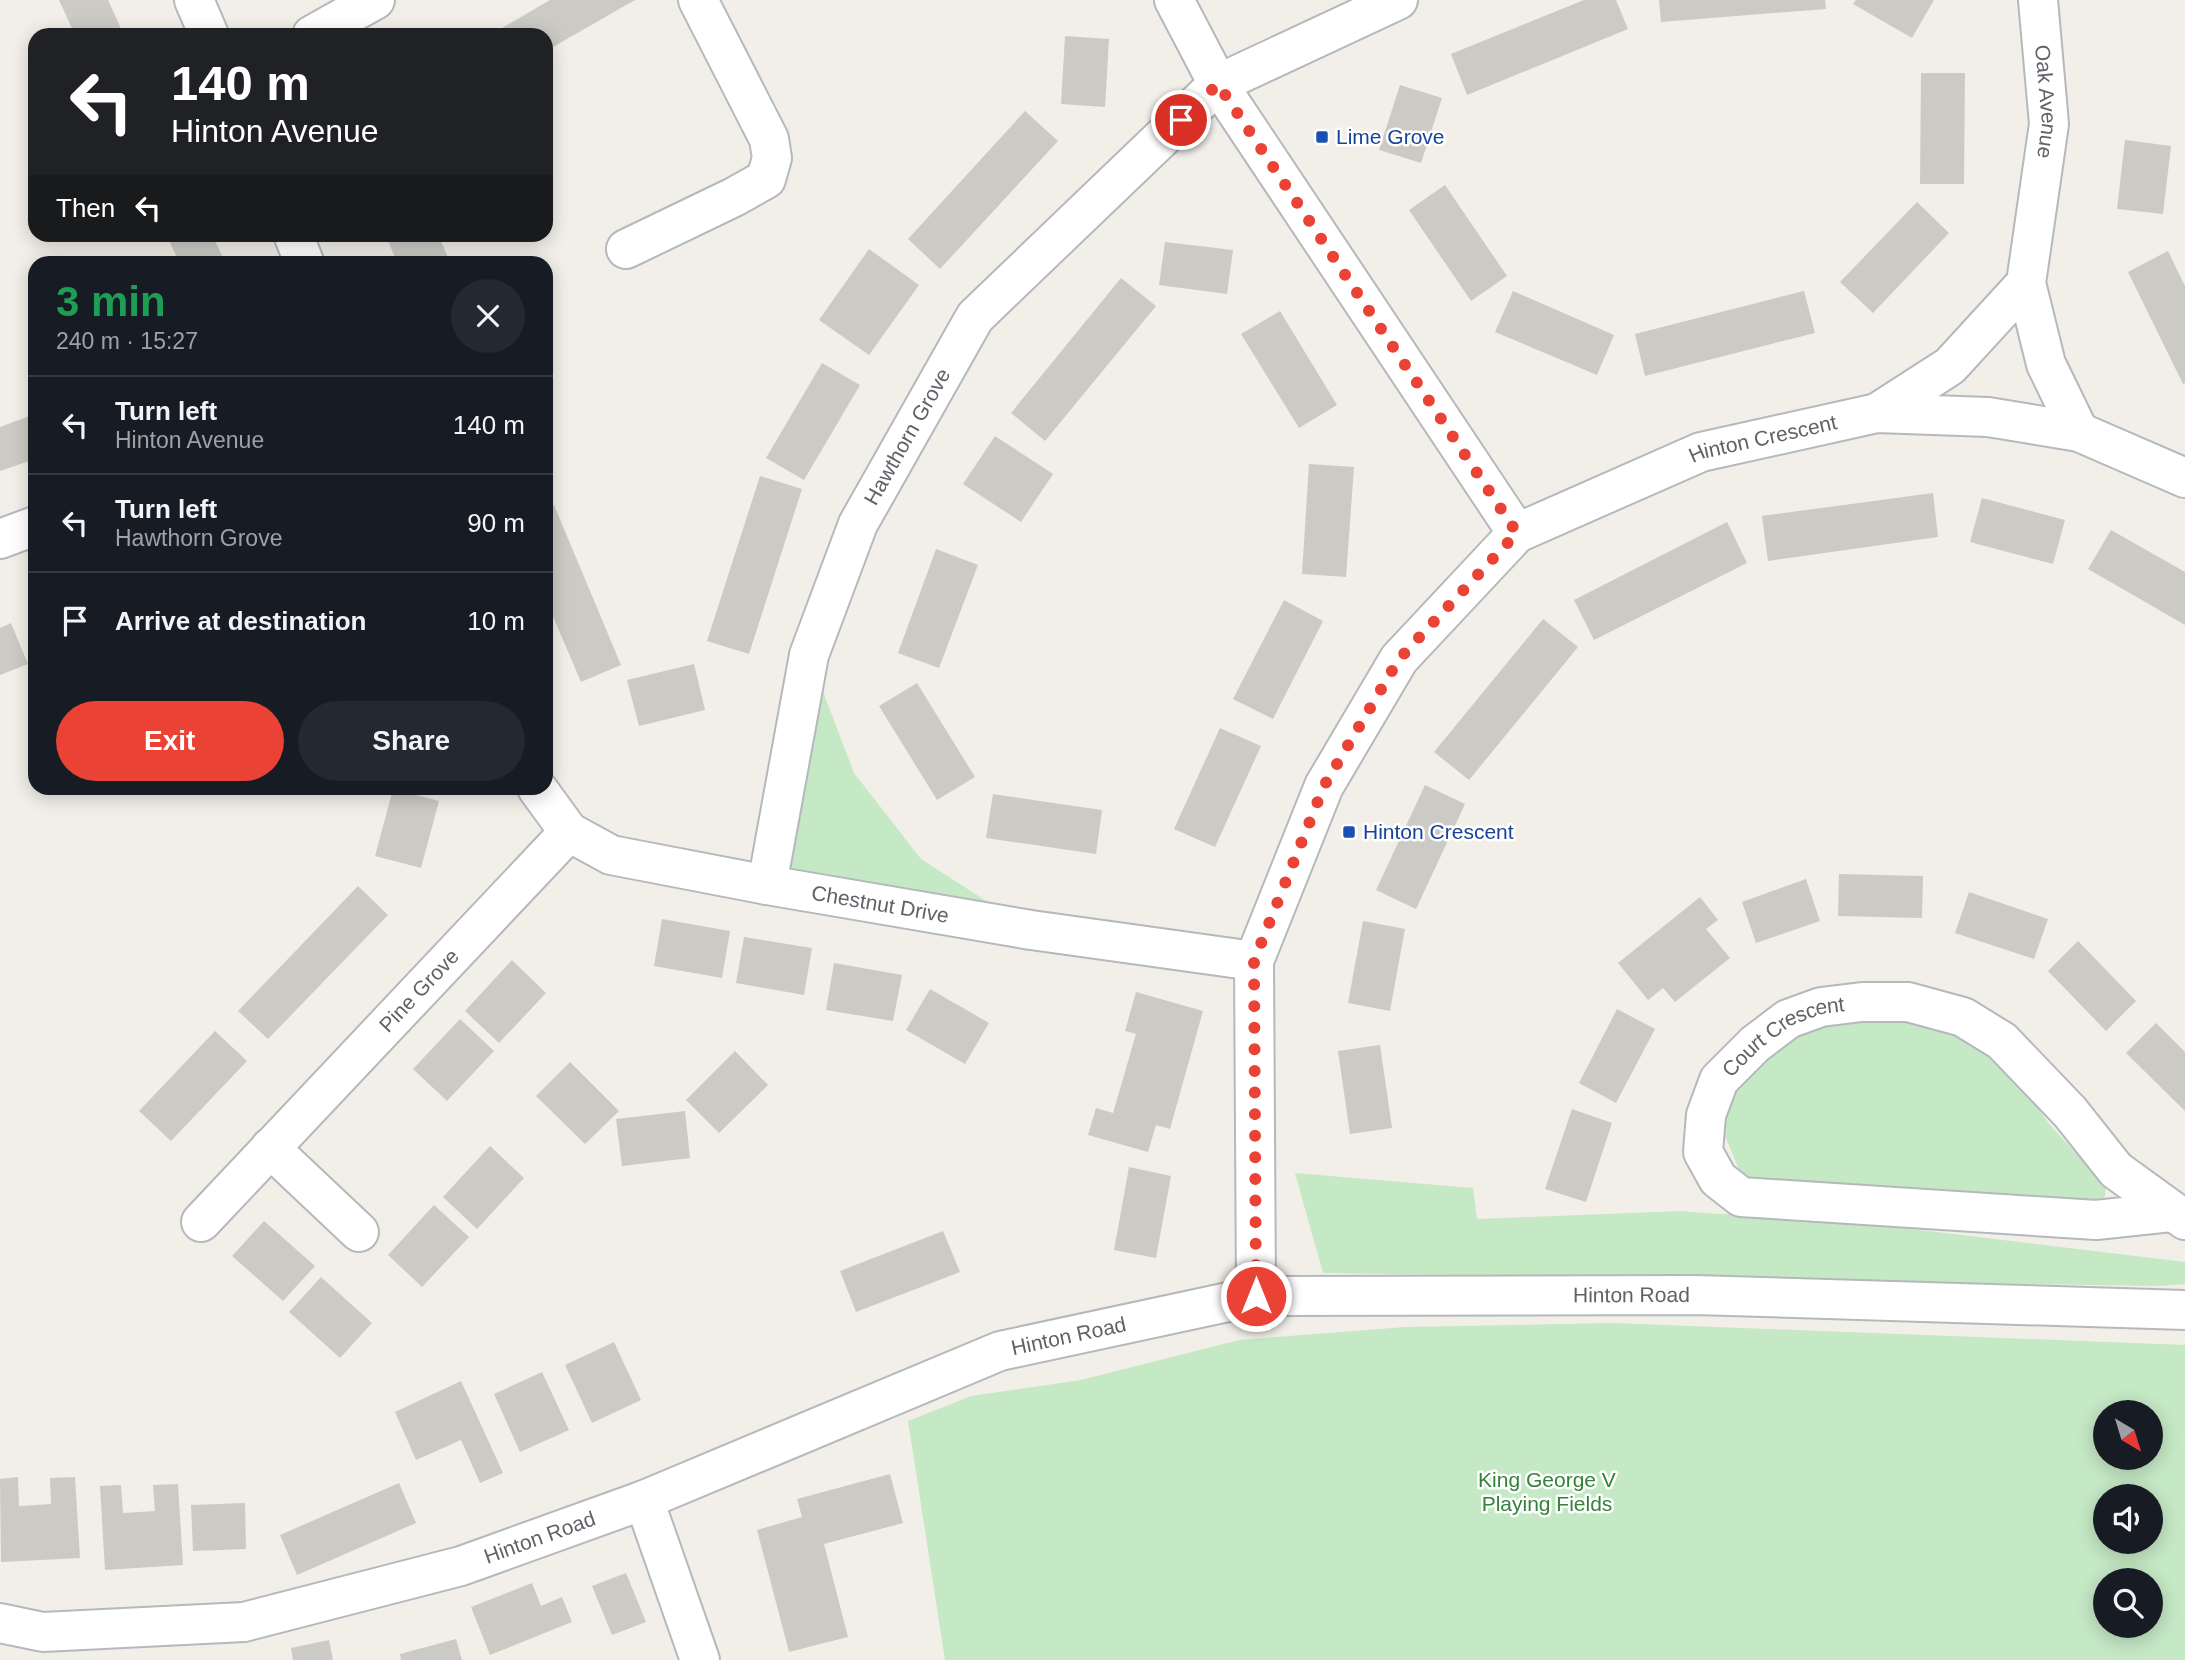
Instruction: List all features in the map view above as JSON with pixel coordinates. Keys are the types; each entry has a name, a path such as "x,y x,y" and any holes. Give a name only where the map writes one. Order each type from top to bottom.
{"street":[{"path":"194,0 206,28"},
{"path":"325,28 374,0"},
{"path":"626,249 766,179 772,158 769,139 698,0"},
{"path":"1174,0 1218,84 1517,533"},
{"path":"1218,84 1398,0"},
{"name":"Oak Avenue","path":"2038,0 2049,124 2026,284 2046,364 2079,432"},
{"name":"Hawthorn Grove","path":"767,885 809,655 858,524 975,317 1218,84"},
{"path":"1877,413 1950,366 2026,284"},
{"name":"Hinton Crescent","path":"1256,1296 1254,961 1324,786 1399,659 1517,533 1701,452 1877,413 1988,417 2079,432 2185,478"},
{"path":"0,539 28,529"},
{"name":"Chestnut Drive","path":"542,795 569,832 611,855 767,885 1031,930 1254,961"},
{"name":"Pine Grove","path":"201,1222 569,832"},
{"name":"Court Crescent","path":"1908,1002 1962,1017 2002,1041 2070,1112 2116,1170 2178,1216 2096,1220 1741,1197 1718,1179 1703,1152 1706,1115 1719,1080 1755,1044 1788,1019 1835,1005 1908,1002"},
{"path":"270,1148 359,1232"},
{"name":"Hinton Road","path":"0,1623 43,1632 244,1622 461,1566 644,1500 1000,1351 1256,1296 1695,1295 2185,1310"},
{"path":"644,1500 700,1660"}],"green space":[{"path":"809,655 854,773 921,859 1031,930 767,885"},
{"path":"1870,1013 1962,1033 2008,1067 2050,1125 2106,1186 2105,1196 2097,1208 1776,1189 1742,1176 1722,1129 1725,1094 1784,1038"},
{"path":"1295,1173 1473,1188 1477,1219 1681,1211 1796,1215 2185,1262 2185,1284 2159,1286 1323,1273"},
{"name":"King George V Playing Fields","path":"1614,1323 2185,1345 2185,1660 945,1660 908,1421 971,1396 1081,1380 1239,1340 1405,1327"}],"building":[{"path":"59,0 108,0 121,28 72,28"},
{"path":"550,0 635,0 553,47 553,28 502,28"},
{"path":"1584,0 1616,0 1628,29 1467,95 1451,54"},
{"path":"1659,0 1825,0 1826,9 1661,22"},
{"path":"1856,0 1934,0 1912,38 1853,4"},
{"path":"1065,36 1109,39 1105,107 1061,104"},
{"path":"1921,73 1965,73 1964,184 1920,184"},
{"path":"1400,85 1442,98 1421,163 1379,150"},
{"path":"1025,111 1058,141 940,269 908,239"},
{"path":"2125,140 2171,146 2163,214 2117,209"},
{"path":"1445,185 1507,276 1471,301 1409,210"},
{"path":"1917,202 1949,233 1873,313 1840,282"},
{"path":"170,242 216,242 222,256 176,256"},
{"path":"388,242 441,242 447,256 394,256"},
{"path":"1165,242 1233,250 1227,294 1159,285"},
{"path":"869,249 919,285 869,355 819,320"},
{"path":"2168,251 2185,286 2183,384 2128,272"},
{"path":"1121,278 1156,306 1045,441 1011,413"},
{"path":"1513,291 1614,335 1597,375 1495,332"},
{"path":"1804,291 1815,333 1645,376 1635,334"},
{"path":"1280,311 1337,405 1299,428 1241,334"},
{"path":"822,363 860,385 804,480 766,458"},
{"path":"28,417 28,461 0,471 0,427"},
{"path":"995,436 1053,474 1021,522 963,484"},
{"path":"1309,464 1354,467 1346,577 1302,574"},
{"path":"760,476 802,489 749,654 707,641"},
{"path":"1933,493 1938,537 1768,561 1762,516"},
{"path":"1982,498 2065,520 2053,564 1970,542"},
{"path":"553,506 621,665 581,682 553,616"},
{"path":"1727,522 1747,563 1594,640 1574,600"},
{"path":"2111,530 2185,572 2185,625 2088,569"},
{"path":"936,549 978,565 939,668 898,653"},
{"path":"1284,600 1323,621 1273,719 1233,699"},
{"path":"1543,619 1578,647 1469,780 1434,752"},
{"path":"11,623 28,664 0,675 0,628"},
{"path":"694,664 705,710 639,726 627,680"},
{"path":"917,683 975,777 937,800 879,706"},
{"path":"1220,728 1261,746 1215,847 1174,829"},
{"path":"1425,785 1465,804 1416,909 1376,890"},
{"path":"993,794 1102,810 1096,854 986,838"},
{"path":"391,795 416,795 439,801 421,868 375,856"},
{"path":"1839,874 1923,876 1922,918 1838,916"},
{"path":"1806,879 1820,921 1756,943 1742,902"},
{"path":"358,886 388,915 268,1039 238,1011"},
{"path":"1969,892 2048,919 2034,959 1955,933"},
{"path":"1700,897 1718,920 1706,929 1730,958 1675,1002 1663,988 1648,1000 1618,963"},
{"path":"662,919 730,931 722,978 654,966"},
{"path":"1363,921 1405,929 1390,1011 1348,1003"},
{"path":"744,937 812,948 804,995 736,983"},
{"path":"2078,941 2136,1001 2106,1031 2048,971"},
{"path":"512,960 546,993 499,1043 465,1011"},
{"path":"834,963 902,975 893,1021 826,1010"},
{"path":"930,989 989,1023 965,1064 906,1030"},
{"path":"1136,992 1203,1011 1170,1129 1156,1125 1148,1152 1088,1135 1096,1108 1113,1113 1136,1034 1125,1031"},
{"path":"1617,1009 1655,1029 1616,1103 1579,1083"},
{"path":"460,1019 494,1051 447,1101 413,1069"},
{"path":"2156,1023 2185,1052 2185,1111 2126,1053"},
{"path":"215,1031 247,1061 171,1141 139,1111"},
{"path":"1380,1045 1392,1128 1350,1134 1338,1051"},
{"path":"735,1051 768,1085 719,1133 686,1100"},
{"path":"570,1062 619,1111 585,1144 536,1096"},
{"path":"1572,1109 1612,1123 1586,1202 1545,1189"},
{"path":"685,1111 690,1158 622,1166 616,1119"},
{"path":"490,1146 524,1178 477,1229 443,1197"},
{"path":"1129,1167 1171,1176 1156,1258 1114,1250"},
{"path":"434,1205 469,1237 422,1287 388,1255"},
{"path":"264,1221 315,1266 283,1301 232,1256"},
{"path":"943,1231 960,1272 856,1312 840,1271"},
{"path":"321,1277 372,1323 340,1358 289,1312"},
{"path":"614,1342 641,1400 592,1423 565,1365"},
{"path":"542,1372 569,1430 520,1452 494,1394"},
{"path":"461,1381 503,1473 480,1483 461,1440 416,1460 395,1412"},
{"path":"890,1474 903,1523 824,1544 848,1637 789,1652 757,1530 802,1517 797,1499"},
{"path":"18,1477 19,1506 51,1504 50,1478 75,1477 80,1558 1,1562 0,1479"},
{"path":"399,1483 416,1523 297,1575 280,1535"},
{"path":"178,1484 183,1565 105,1570 100,1486 121,1485 123,1513 155,1511 153,1485"},
{"path":"245,1503 246,1549 193,1551 191,1505"},
{"path":"626,1573 646,1622 612,1635 592,1586"},
{"path":"532,1583 541,1606 562,1597 572,1622 490,1655 471,1607"},
{"path":"456,1639 462,1660 401,1660 400,1654"},
{"path":"329,1640 333,1660 293,1660 291,1648"}],"place":[{"name":"Lime Grove","path":"1322,137"},
{"name":"Hinton Crescent","path":"1349,832"}],"route":[{"path":"1181,120 1218,84 1517,533 1399,659 1324,786 1254,961 1256,1296"}]}
